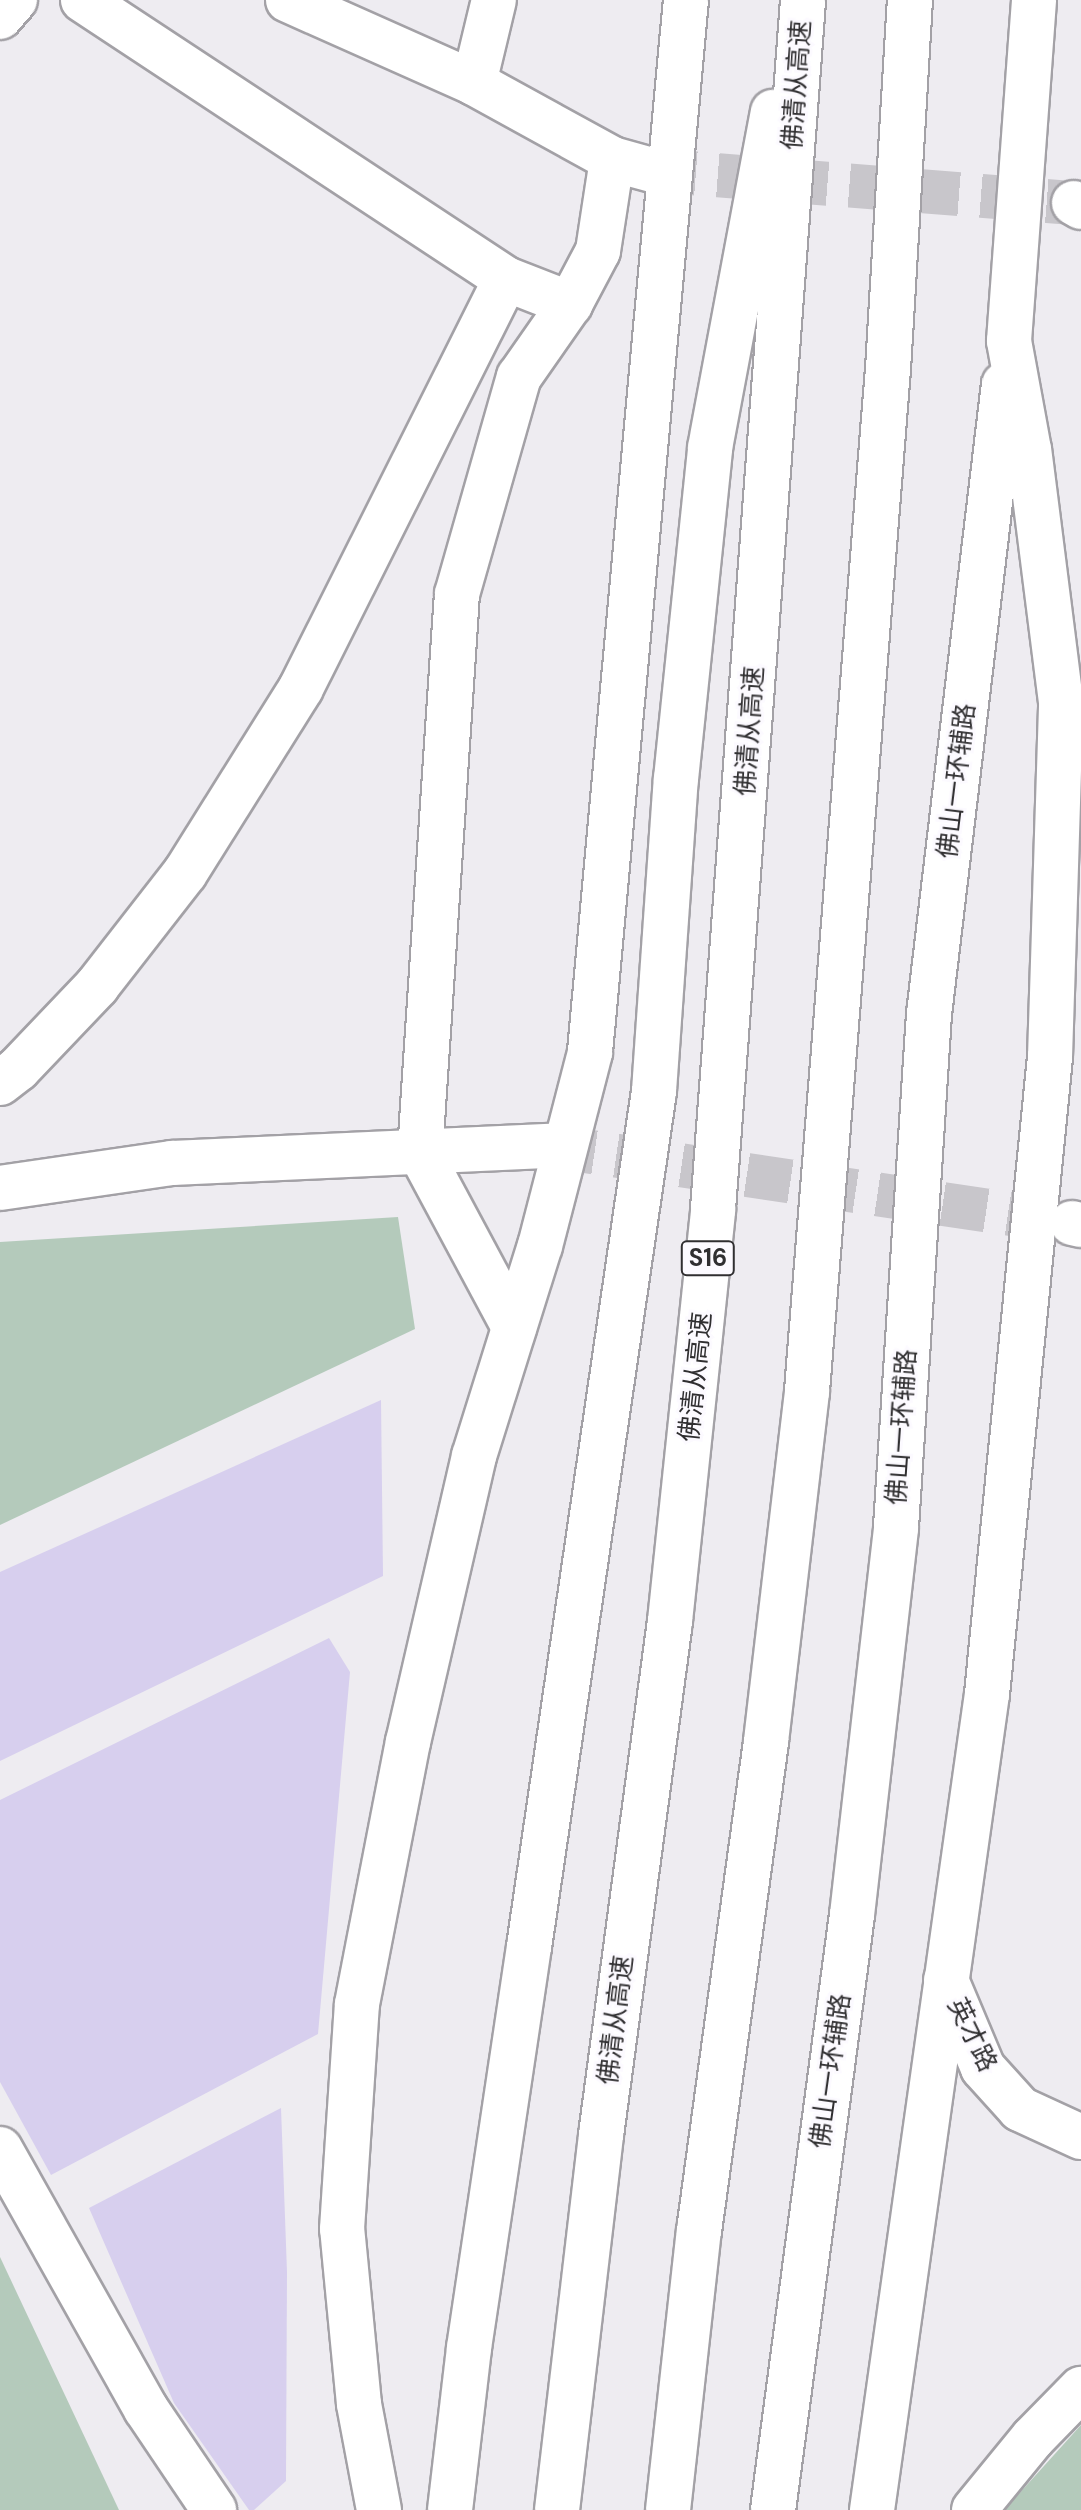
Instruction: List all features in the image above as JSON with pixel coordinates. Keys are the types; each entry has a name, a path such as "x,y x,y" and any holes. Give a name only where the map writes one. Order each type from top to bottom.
{"main road":[{"path":"0,17 15,0"},
{"path":"83,0 506,279 570,304"},
{"path":"288,0 474,83 632,164 598,251 570,304 519,377 457,594 420,1152 514,1327"},
{"path":"474,83 494,0"},
{"path":"379,2510 359,2404 342,2229 357,2004 408,1742 471,1471 540,1246 590,1052 686,0"},
{"path":"450,2510 469,2348 654,1091 676,779 710,448 732,317 795,0"},
{"name":"佛清从高速","path":"557,2510 595,2182 670,1621 712,1225 803,0"},
{"path":"668,2510 699,2231 766,1741 807,1391 888,369 910,0"},
{"path":"872,2510 987,1694 1051,1042 1061,702 1029,450 1009,341 1034,0"},
{"path":"0,1083 18,1069 97,986 185,873 301,688 506,279"},
{"name":"佛山一环辅路","path":"773,2510 852,1915 894,1542 929,1014 1009,341"},
{"path":"0,1188 172,1163 551,1146"},
{"name":"英才路","path":"946,1980 983,2068 1020,2109 1081,2137"},
{"path":"0,2149 146,2409 214,2510"},
{"path":"974,2510 1033,2438 1081,2389"}],"green space":[{"path":"398,1217 415,1329 0,1525 0,1242"},
{"path":"0,2257 119,2510 0,2510"},
{"path":"1081,2425 1081,2510 1004,2510 1006,2508"}],"building":[{"path":"381,1400 383,1576 0,1761 0,1572"},
{"path":"329,1638 350,1672 318,2034 51,2175 0,2082 0,1800"},
{"path":"281,2108 287,2272 286,2481 254,2510 249,2510 174,2403 89,2208"}],"tunnel":[{"path":"652,170 1074,203"},
{"path":"551,1146 1071,1223"}]}
